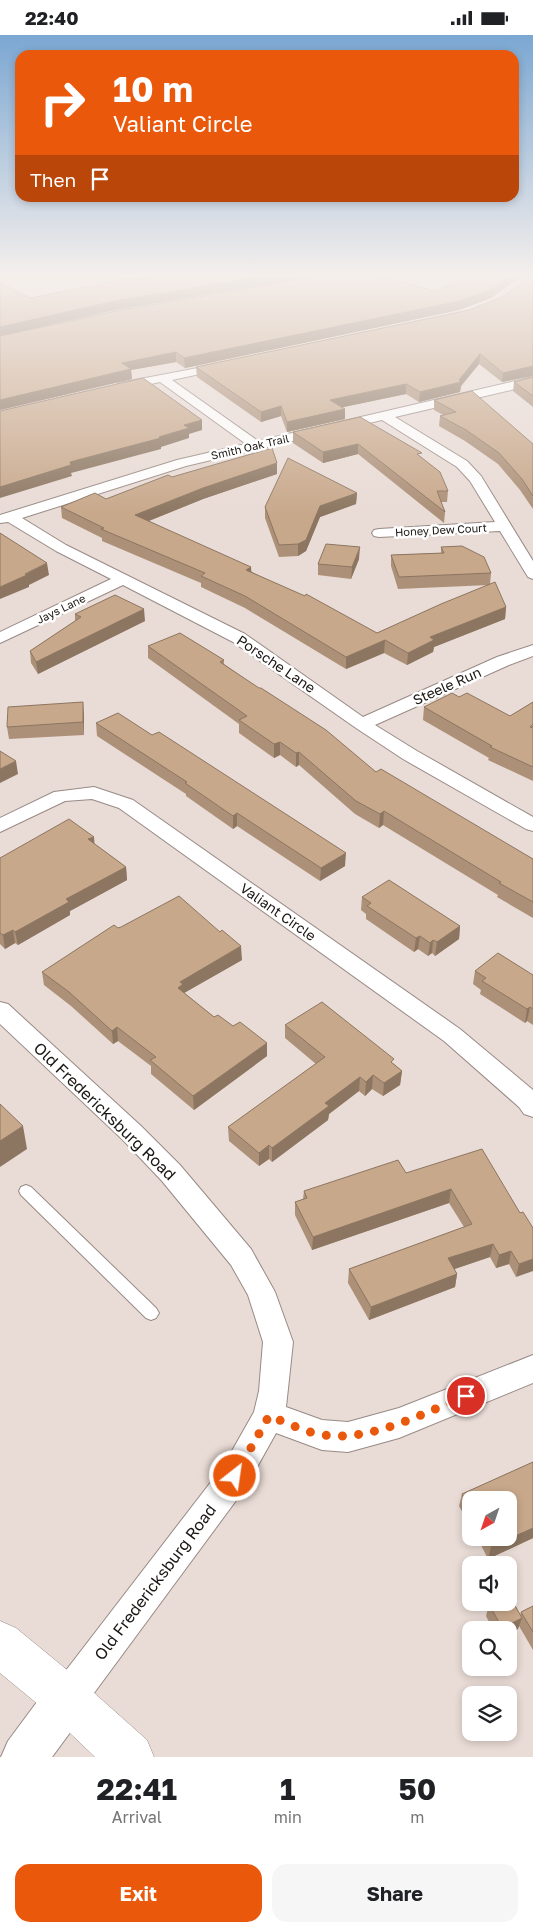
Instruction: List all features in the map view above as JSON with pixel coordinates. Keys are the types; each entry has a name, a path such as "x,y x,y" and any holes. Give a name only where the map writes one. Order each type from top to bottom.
{"main road":[{"path":"0,1644 67,1699 130,1757"}],"street":[{"path":"105,390 236,363"},
{"path":"162,378 255,445"},
{"name":"Smith Oak Trail","path":"5,518 182,463 533,381"},
{"path":"384,416 462,465 476,479 503,527 533,574"},
{"name":"Porsche Lane","path":"5,518 121,580 239,638 410,755 533,825"},
{"name":"Honey Dew Court","path":"379,533 503,527"},
{"name":"Jays Lane","path":"0,638 121,580"},
{"name":"Steele Run","path":"362,723 503,661 533,650"},
{"name":"Valiant Circle","path":"0,827 61,796 94,793 126,804 452,1035 528,1100 533,1107"},
{"name":"Old Fredericksburg Road","path":"0,1010 132,1133 171,1173 241,1257 261,1292 278,1342 274,1391 269,1416 235,1476 67,1699"},
{"path":"269,1416 322,1435 348,1437 399,1423 533,1369"},
{"path":"24,1757 67,1699"}],"lane":[{"path":"26,1191 151,1313"}],"building":[{"path":"0,354 164,354 122,363 131,369 0,400"},
{"path":"179,354 202,354 184,358"},
{"path":"257,354 480,354 459,380 461,382 420,392 406,384 330,400 345,409 287,422 281,406 261,412 196,367"},
{"path":"480,354 533,354 533,366 503,373"},
{"path":"533,377 533,396 514,382"},
{"path":"143,378 202,420 184,425 189,428 159,437 161,438 70,462 71,465 0,487 0,411"},
{"path":"472,391 533,444 533,496 522,479 499,453 466,430 440,416 456,412 434,400"},
{"path":"360,417 422,453 417,454 440,472 448,491 437,491 445,512 358,444 323,452 293,432"},
{"path":"272,448 277,463 203,488 135,515 251,567 246,570 305,596 306,594 377,633 495,582 506,607 430,637 434,640 408,653 385,640 346,657 245,596 201,576 205,573 101,529 104,528 61,507 95,493 106,499 168,475 172,477"},
{"path":"288,458 357,493 320,506 306,540 298,544 279,545 265,507"},
{"path":"0,533 47,563 25,574 27,575 0,587"},
{"path":"326,544 360,547 352,567 318,564"},
{"path":"462,546 484,557 491,573 399,577 391,555 444,553 441,547"},
{"path":"115,595 144,609 36,662 30,651 81,617 75,614"},
{"path":"180,633 224,660 220,662 259,688 326,730 376,772 381,769 533,859 533,902 499,883 501,882 384,811 380,814 356,801 299,752 296,753 280,742 274,744 239,720 247,716 148,646"},
{"path":"452,693 459,697 467,693 510,716 533,702 533,724 530,727 533,728 533,767 490,747 492,746 424,707"},
{"path":"83,702 83,722 7,727 8,707"},
{"path":"118,713 152,735 159,732 346,853 321,868 237,813 233,816 185,783 187,782 96,723"},
{"path":"0,751 16,761 0,769"},
{"path":"69,819 94,837 88,839 126,867 66,899 69,902 15,932 13,930 3,935 0,933 0,858"},
{"path":"389,880 460,926 437,942 433,940 430,943 420,936 416,938 367,906 371,903 362,897"},
{"path":"179,896 220,932 222,930 241,946 180,982 183,984 178,988 214,1017 218,1015 233,1026 240,1022 267,1043 193,1096 150,1060 156,1057 117,1027 112,1031 69,992 42,972 114,925 118,928 121,927"},
{"path":"498,953 533,975 533,1009 530,1007 527,1009 482,981 486,978 475,971"},
{"path":"322,1002 394,1059 391,1062 402,1071 384,1083 373,1075 366,1082 360,1077 325,1103 329,1106 272,1148 269,1145 259,1153 228,1127 325,1057 285,1025"},
{"path":"0,1104 23,1126 0,1141"},
{"path":"482,1149 520,1213 523,1212 533,1228 533,1259 519,1264 511,1251 499,1255 493,1244 448,1258 457,1274 371,1307 349,1269 472,1224 451,1189 313,1237 295,1202 307,1198 304,1191 398,1160 406,1173"},
{"path":"533,1462 533,1528 518,1535 518,1491 469,1491"},
{"path":"533,1606 533,1632 521,1612"},
{"path":"517,1609 522,1618 516,1621 498,1621 493,1611 517,1611"}],"route":[{"path":"235,1476 269,1416 322,1435 348,1437 399,1423 466,1396"}]}
